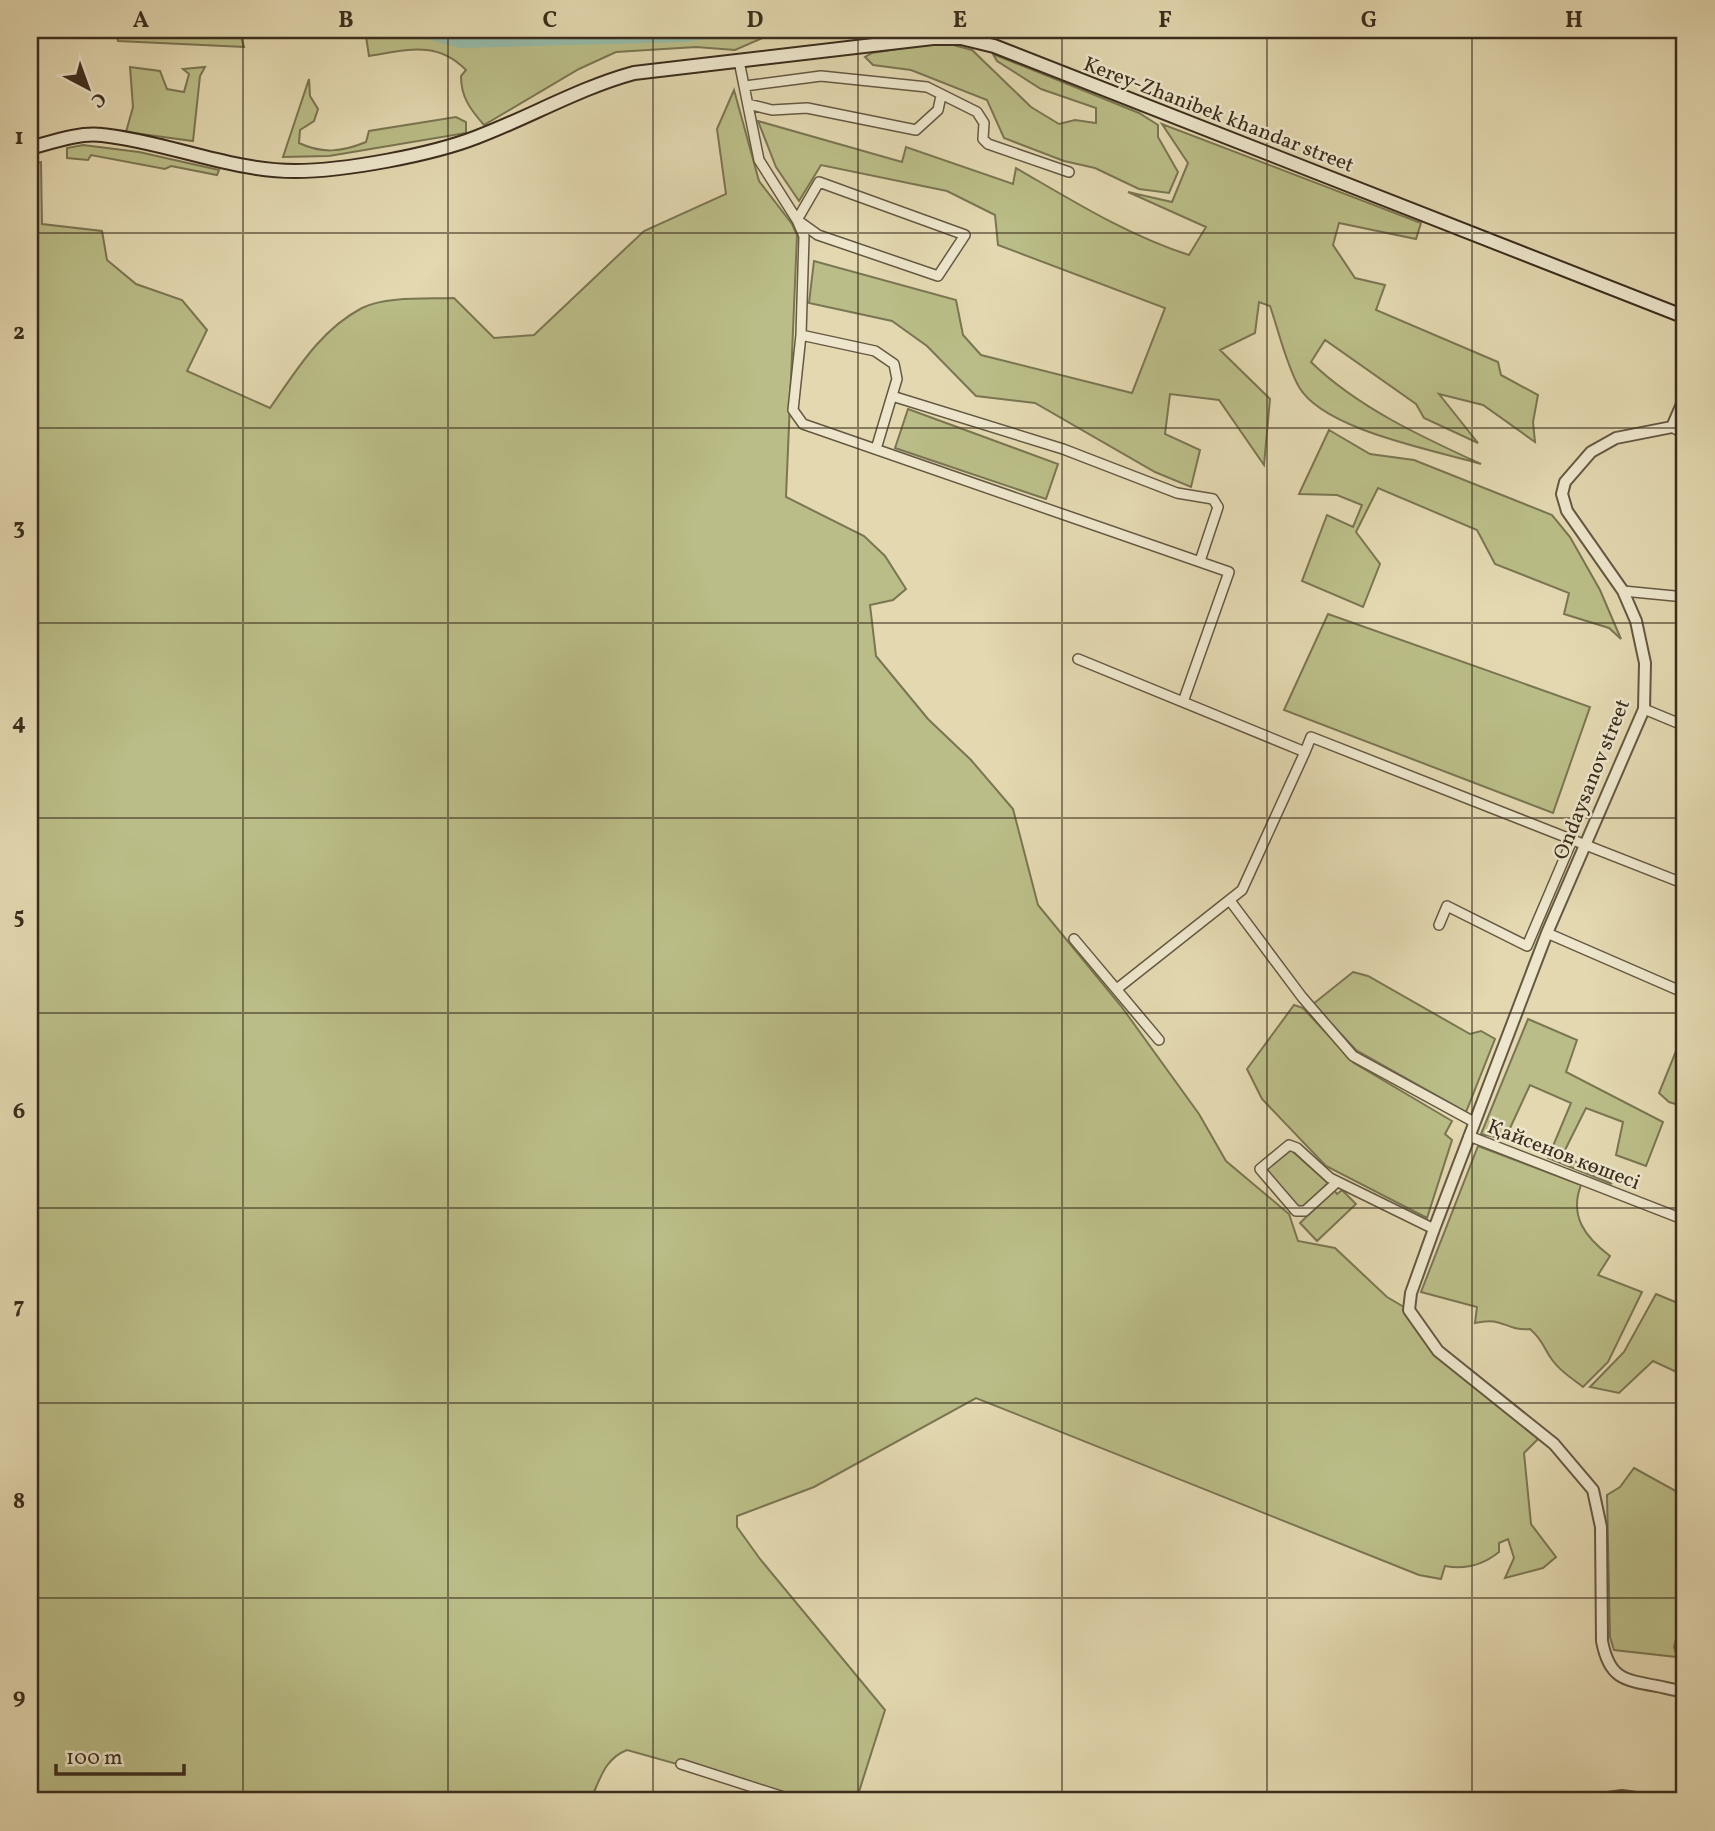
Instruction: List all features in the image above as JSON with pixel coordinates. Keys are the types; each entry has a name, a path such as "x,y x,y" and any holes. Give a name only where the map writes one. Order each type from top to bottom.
{"main road":[{"name":"Kerey-Zhanibek khandar street","path":"30,148 100,135 245,164 294,171 325,168 420,154 476,138 605,80 624,75 933,38 961,38 994,46 1685,317"}],"street":[{"path":"740,61 760,160 804,236 800,335 794,392 795,418 803,424 1229,572 1183,702"},
{"path":"744,86 821,76 927,88 977,112 985,123 983,139 988,144 1069,172"},
{"path":"748,104 772,110 820,110 916,130 938,110 941,96"},
{"path":"819,182 965,235 938,276 818,235 797,220 819,182"},
{"path":"800,335 875,351 887,356 894,364 897,379 876,449"},
{"path":"892,396 1063,449 1180,494 1213,499 1218,507 1200,561"},
{"path":"1685,397 1672,426 1685,435"},
{"name":"Ondaysanov street","path":"1672,426 1616,438 1591,452 1565,482 1562,494 1567,511 1623,592 1636,621 1645,663 1644,709 1547,933 1434,1229 1411,1293 1409,1310 1438,1350 1554,1444 1593,1490 1600,1521 1602,1641 1605,1659 1616,1675 1636,1683 1685,1691"},
{"path":"1623,592 1685,597"},
{"path":"1078,659 1305,752"},
{"path":"1644,709 1685,726"},
{"path":"1118,988 1231,902 1242,890 1311,737 1685,884"},
{"path":"1439,925 1447,906 1527,946 1573,838"},
{"path":"1231,902 1302,997 1353,1056 1474,1122"},
{"path":"1547,933 1685,993"},
{"path":"1074,939 1118,988 1159,1040"},
{"name":"Қайсенов көшесі","path":"1469,1136 1685,1220"},
{"path":"1337,1182 1305,1210 1296,1211 1260,1169 1289,1145 1337,1182 1434,1229"},
{"path":"681,1764 796,1801"},
{"path":"1587,1801 1622,1796 1658,1801"}],"green space":[{"path":"115,30 239,30 244,47 118,41"},
{"path":"365,30 810,30 772,34 735,50 696,47 616,52 579,69 484,125 465,97 461,76 466,70 455,61 444,54 421,50 369,56"},
{"path":"922,45 953,45 972,50 1031,107 1059,124 1075,120 1096,123 1096,108 1041,89 997,61 993,54 1139,113 1158,125 1158,137 1178,172 1169,193 1139,189 1095,168 1064,161 1004,138 987,100 911,70 873,65 865,57 872,53"},
{"path":"130,67 160,71 167,89 184,92 189,74 183,69 205,67 200,76 193,141 126,132 133,107"},
{"path":"309,79 310,96 318,109 314,121 300,130 299,143 307,147 340,150 366,142 369,131 456,117 466,122 466,133 329,156 283,157"},
{"path":"734,90 759,181 792,224 797,235 786,497 864,536 885,556 906,589 893,600 870,605 876,656 928,719 971,760 1013,809 1038,905 1121,1006 1199,1114 1226,1161 1289,1214 1298,1241 1335,1248 1387,1297 1409,1310 1438,1351 1541,1436 1524,1453 1531,1524 1556,1557 1543,1568 1505,1578 1514,1558 1508,1539 1499,1543 1499,1552 1480,1563 1467,1567 1445,1566 1441,1579 1419,1575 976,1398 814,1487 737,1516 737,1527 760,1559 885,1710 856,1801 809,1801 627,1750 608,1765 590,1801 30,1801 30,165 41,162 42,224 102,231 107,260 136,284 182,300 207,330 187,371 270,408 321,340 347,317 371,304 407,299 454,298 494,338 534,335 644,231 726,194 717,129"},
{"path":"758,121 902,162 906,147 1013,184 1016,168 1122,227 1189,255 1206,227 1128,192 1172,202 1188,163 1162,124 1421,223 1416,239 1339,223 1333,245 1355,278 1385,285 1376,310 1498,362 1501,375 1538,395 1533,422 1535,442 1483,405 1439,394 1478,443 1424,418 1416,404 1325,340 1311,362 1329,378 1391,420 1481,464 1409,445 1355,427 1331,415 1312,402 1299,387 1286,358 1270,306 1259,302 1255,333 1220,350 1270,399 1264,465 1219,400 1170,394 1165,434 1200,450 1191,487 1155,472 1035,403 976,396 927,346 892,321 809,303 814,261 956,300 963,335 981,355 1132,393 1165,308 998,245 995,215 947,191 821,165 799,201 776,167"},
{"path":"83,145 139,152 219,170 217,175 171,166 165,169 91,155 88,160 67,158 67,148"},
{"path":"908,409 1058,464 1046,499 895,448"},
{"path":"1329,430 1370,454 1414,460 1552,515 1570,537 1600,590 1621,639 1609,628 1564,614 1569,593 1495,564 1477,530 1378,488 1356,532 1380,564 1363,607 1302,581 1327,515 1353,527 1362,505 1337,495 1299,494"},
{"path":"1328,614 1590,707 1553,813 1284,710"},
{"path":"1353,972 1368,976 1470,1034 1481,1031 1495,1039 1466,1112 1356,1050 1313,1004"},
{"path":"1294,1005 1303,1008 1354,1063 1452,1121 1445,1134 1452,1140 1427,1218 1326,1166 1262,1099 1247,1069"},
{"path":"1528,1019 1577,1040 1566,1072 1663,1122 1646,1166 1616,1155 1623,1122 1586,1108 1563,1154 1612,1184 1548,1158 1571,1103 1530,1085 1505,1139 1481,1134"},
{"path":"1676,1051 1685,1055 1685,1107 1669,1102 1659,1093"},
{"path":"1478,1146 1581,1185 1578,1216 1593,1241 1610,1256 1598,1275 1642,1292 1608,1362 1583,1387 1556,1365 1530,1329 1515,1328 1492,1321 1475,1323 1477,1307 1421,1292"},
{"path":"1291,1150 1328,1183 1304,1207 1295,1205 1266,1170"},
{"path":"1334,1190 1337,1194 1342,1190 1356,1204 1317,1241 1300,1223"},
{"path":"1656,1294 1685,1306 1685,1376 1653,1361 1619,1393 1590,1387 1624,1352"},
{"path":"1634,1468 1685,1496 1685,1606 1674,1647 1677,1657 1614,1650 1610,1637 1607,1495 1620,1487"}],"waterway":[{"path":"424,30 461,40 685,34 710,30"}]}
